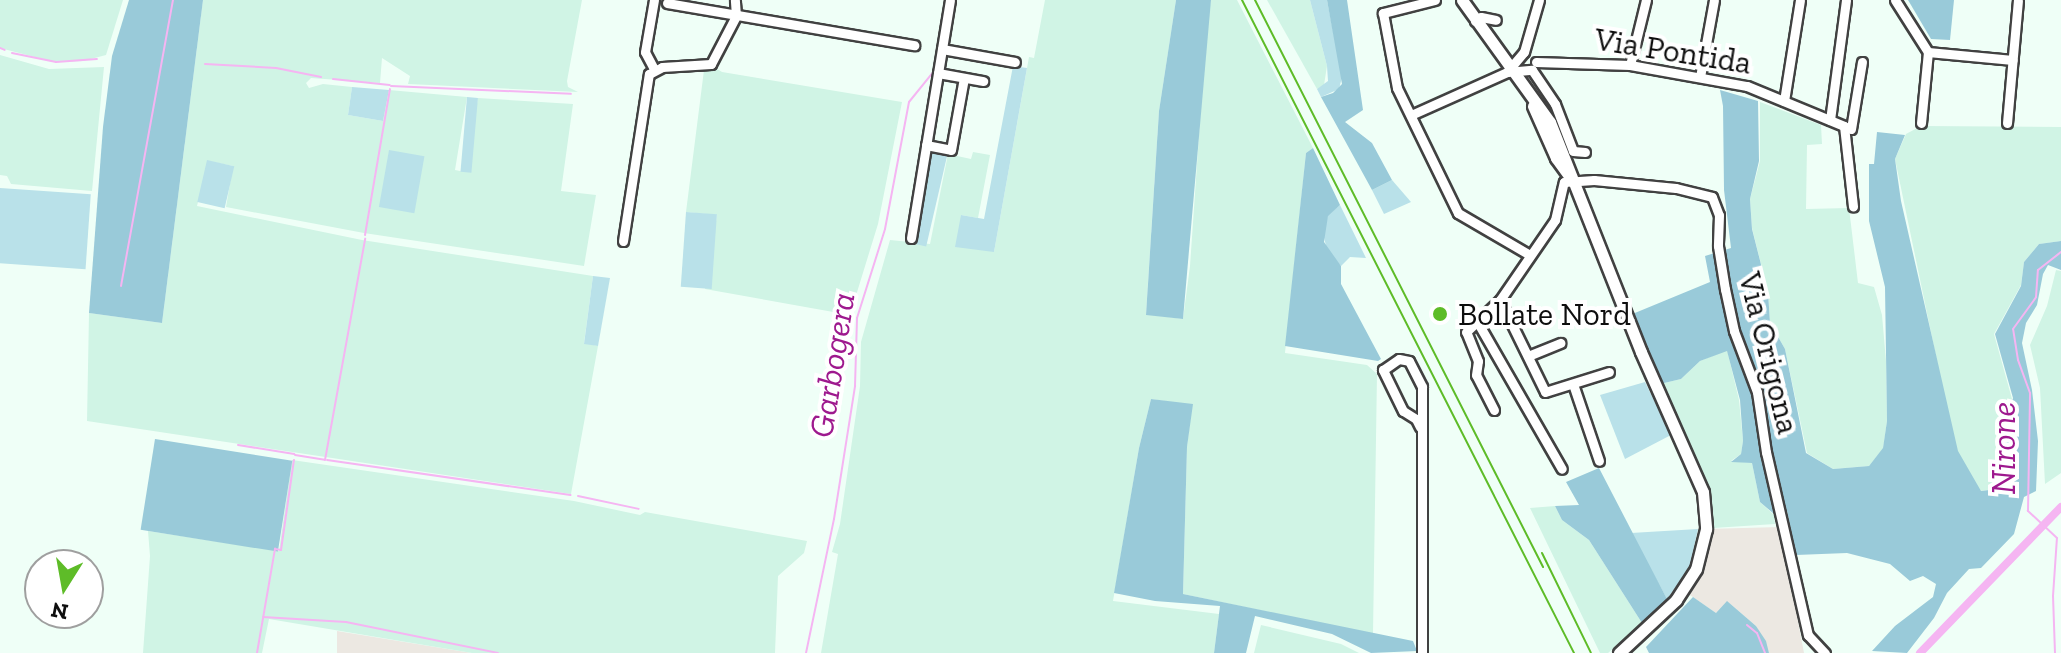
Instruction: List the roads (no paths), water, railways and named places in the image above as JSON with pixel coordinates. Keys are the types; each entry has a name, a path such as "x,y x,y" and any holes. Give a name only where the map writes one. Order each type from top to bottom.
{"street":[{"path":"654,0 645,52 654,69"},
{"path":"654,69 711,64 736,16 735,0"},
{"path":"911,238 950,0"},
{"path":"1435,0 1383,13 1397,88 1458,213 1530,255"},
{"path":"1455,0 1511,70"},
{"path":"1462,0 1550,122 1682,455 1705,504 1706,529 1700,559 1676,600 1619,653"},
{"path":"1511,70 1524,52 1539,0"},
{"path":"1630,65 1646,0"},
{"path":"1700,77 1714,0"},
{"path":"1784,101 1800,0"},
{"path":"1830,120 1846,0"},
{"path":"1895,0 1928,52 1921,123"},
{"path":"2007,123 2018,0"},
{"path":"667,3 914,45"},
{"path":"1475,21 1481,17 1496,20"},
{"path":"942,49 1015,62"},
{"path":"1928,52 2013,60"},
{"name":"Via Pontida","path":"1536,62 1630,65 1747,86 1847,128"},
{"path":"1853,206 1847,128 1862,62"},
{"path":"623,241 648,79 654,69"},
{"path":"1411,115 1511,70 1532,70 1555,104 1573,151 1585,152"},
{"path":"938,73 983,81"},
{"path":"926,145 951,150 964,78"},
{"path":"1494,410 1476,375 1478,361 1466,335 1500,300 1557,216 1564,182 1572,180"},
{"name":"Via Origona","path":"1572,180 1702,192 1717,204 1718,246 1734,331 1757,392 1766,452 1808,635 1825,653"},
{"path":"1500,300 1545,392 1609,372"},
{"path":"1478,323 1562,469"},
{"path":"1528,356 1561,343"},
{"path":"1420,427 1418,421 1403,411 1383,370 1399,359 1409,361 1422,387 1422,653"},
{"path":"1573,384 1599,461"}],"waterway":[{"path":"121,286 173,0"},
{"path":"0,48 5,50"},
{"path":"12,53 56,62 97,59"},
{"path":"205,64 276,68 321,77"},
{"name":"Garbogera","path":"806,653 834,519 855,386 857,318 885,229 909,102 934,71"},
{"path":"333,79 390,85"},
{"path":"391,86 571,94"},
{"path":"365,235 390,89"},
{"path":"295,455 325,460 365,239"},
{"name":"Nirone","path":"2055,653 2053,596 2057,538 2028,511 2030,393 2018,360 2013,329 2036,297 2038,270 2061,252"},
{"path":"238,445 294,454"},
{"path":"257,653 275,549 281,550 294,460"},
{"path":"327,460 571,495"},
{"path":"578,496 639,509"},
{"path":"1920,653 2061,507"},
{"path":"263,617 346,622 498,653"},
{"path":"1747,625 1757,633 1765,653"}],"railway":[{"path":"1242,0 1574,653"},
{"path":"1255,0 1543,567"},
{"path":"1542,553 1591,653"}],"place":[{"name":"Bollate Nord","path":"1440,314"}]}
